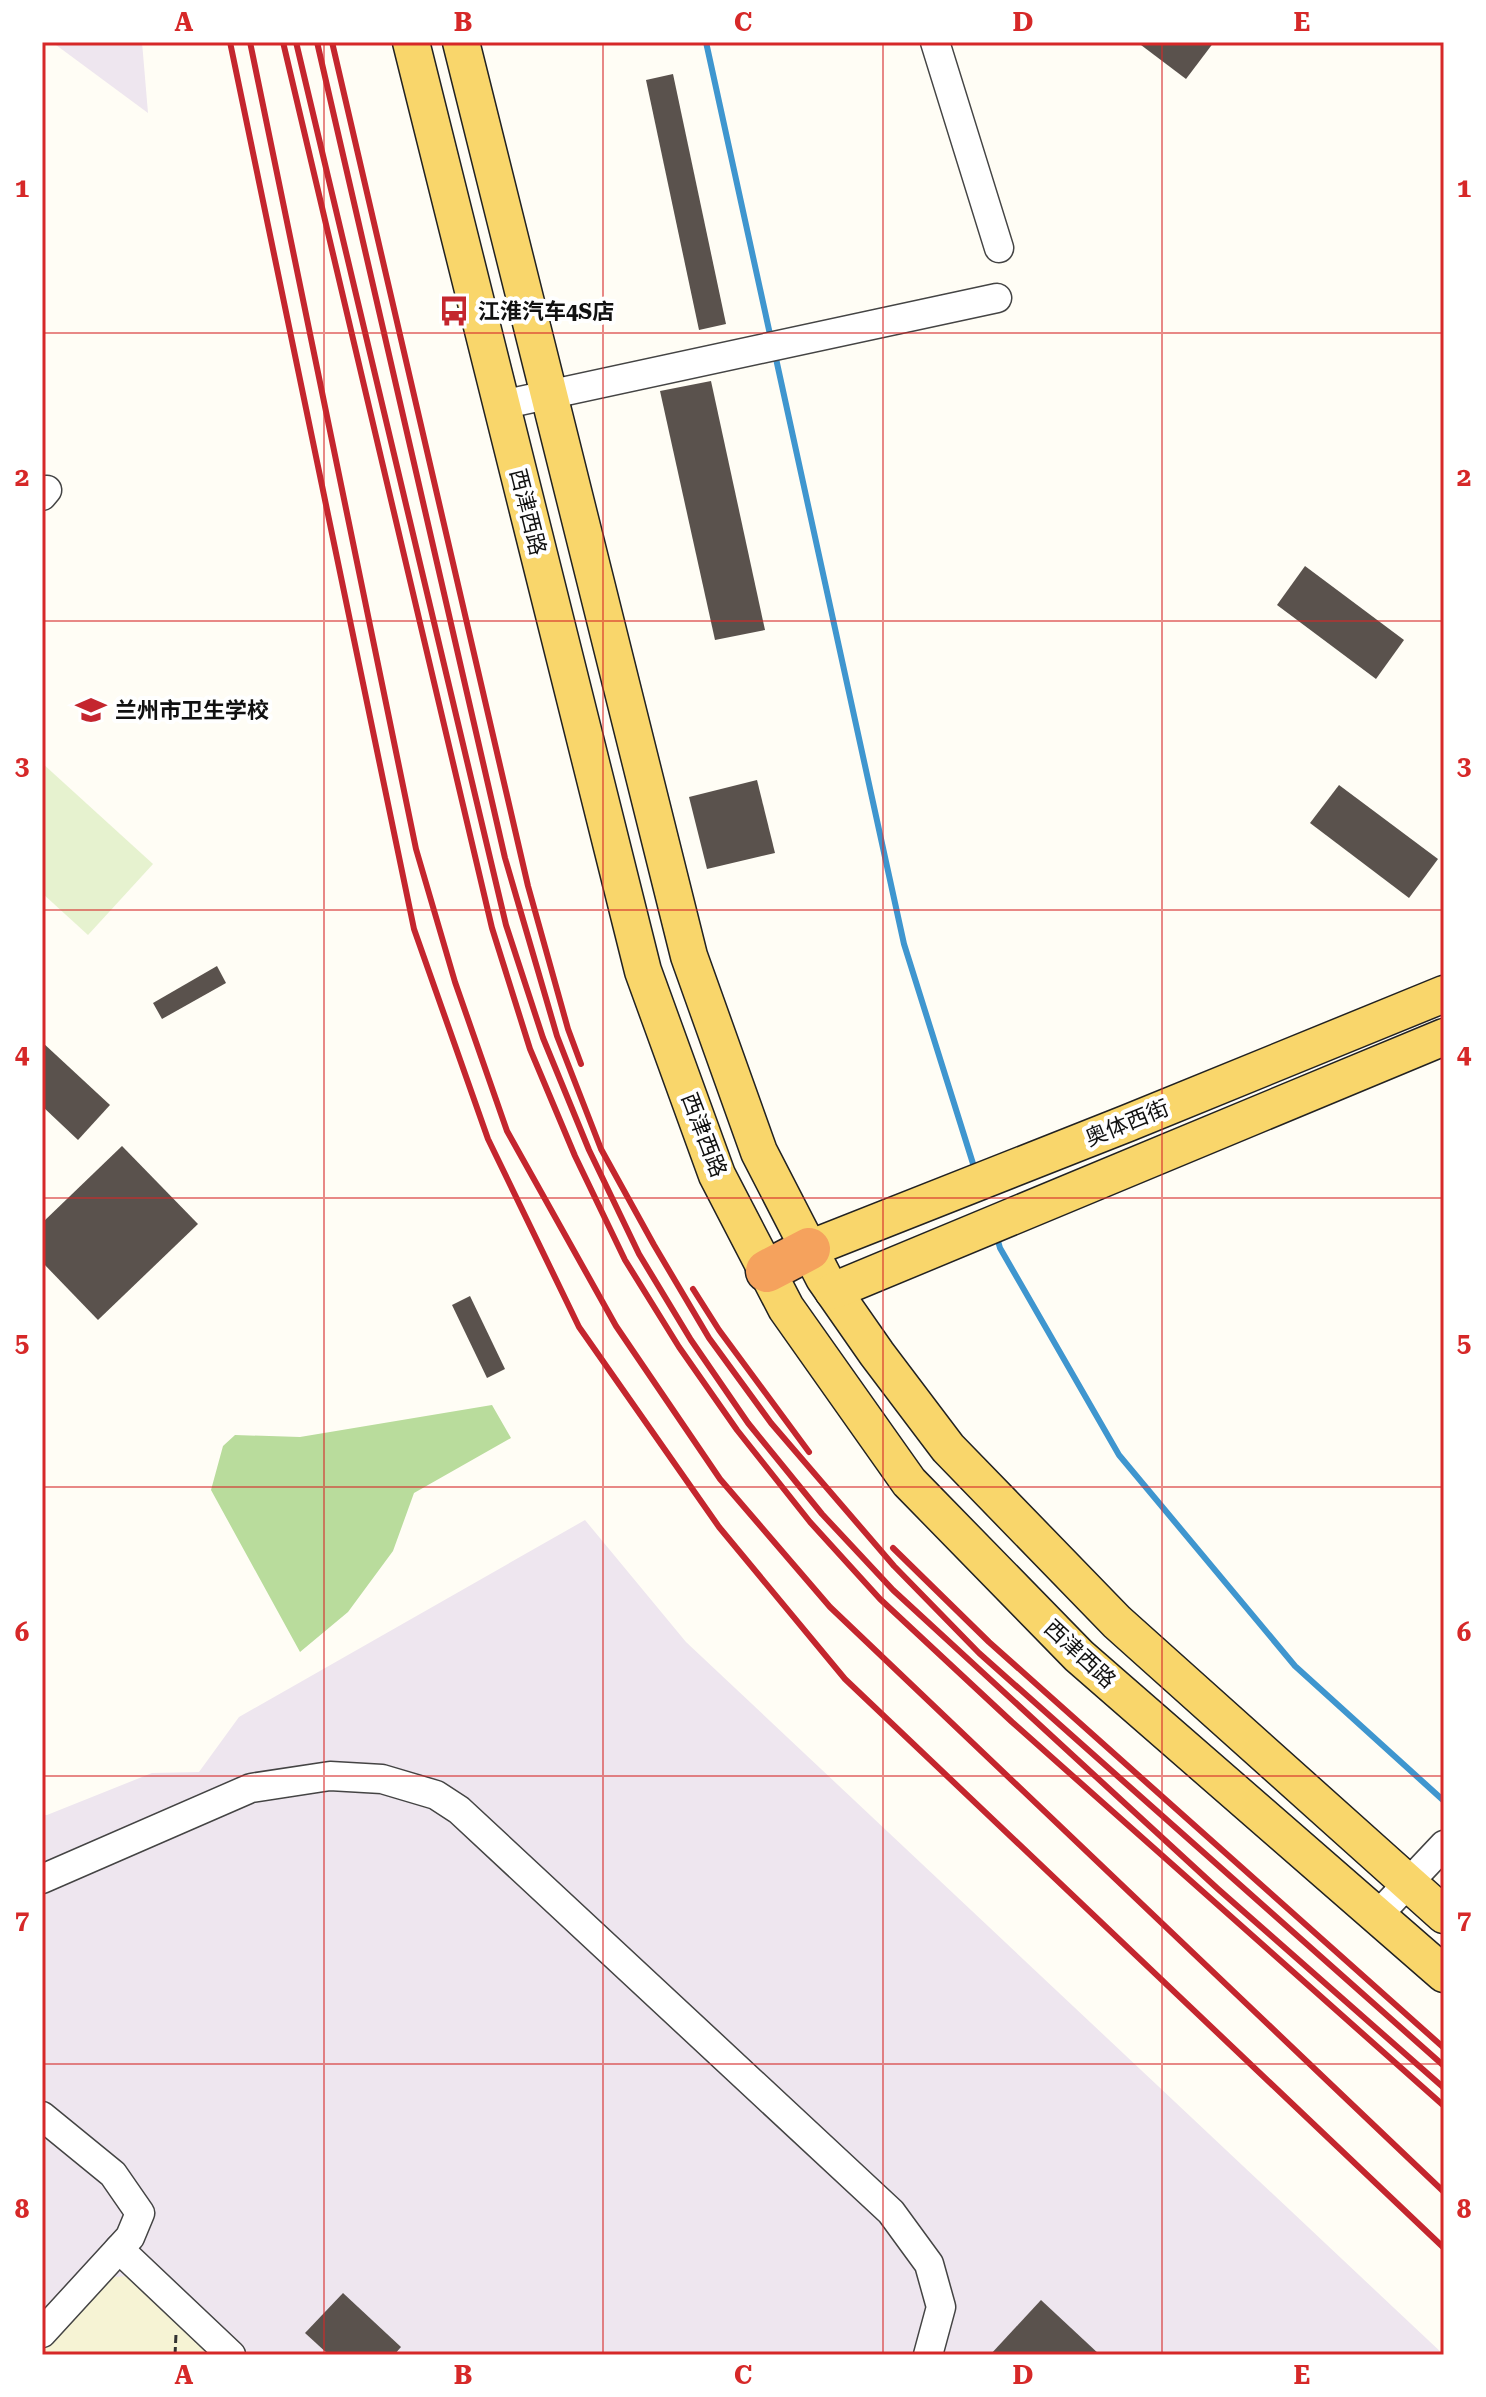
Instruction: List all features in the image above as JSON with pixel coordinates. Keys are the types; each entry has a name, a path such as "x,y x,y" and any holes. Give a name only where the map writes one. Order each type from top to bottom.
{"highway":[{"path":"767,1271 809,1249"}],"main road":[{"name":"西津西路","path":"411,42 643,971 717,1175 786,1308 909,1482 1079,1656 1444,1974"},
{"name":"西津西路","path":"461,42 689,956 759,1152 809,1249 833,1291 948,1448 1096,1601 1444,1915"},
{"name":"奥体西街","path":"809,1249 1444,994"},
{"name":"奥体西街","path":"833,1291 1444,1037"}],"street":[{"path":"935,42 999,248"},
{"path":"501,405 997,298"},
{"path":"42,1879 251,1788 330,1776 382,1779 436,1795 459,1810 891,2212 929,2264 941,2307 928,2355"},
{"path":"1377,1916 1444,1845"},
{"path":"42,2116 113,2174 140,2213 130,2237 42,2333"},
{"path":"119,2249 231,2355"}],"shaded area":[{"path":"52,42 142,42 148,113"},
{"path":"585,1520 686,1642 1444,2355 42,2355 42,1815 152,1773 199,1772 239,1717"},
{"path":"131,2276 225,2355 42,2355 42,2351 113,2277"}],"green space":[{"path":"42,763 153,864 88,935 42,893"},
{"path":"492,1405 511,1438 414,1493 393,1551 348,1612 300,1652 211,1490 223,1446 235,1435 300,1437"}],"building":[{"path":"1137,42 1214,42 1186,79"},
{"path":"673,74 726,324 699,330 646,80"},
{"path":"711,381 765,630 715,640 660,391"},
{"path":"1305,566 1404,640 1376,679 1277,605"},
{"path":"757,780 775,853 707,869 689,797"},
{"path":"1339,785 1438,859 1409,898 1310,823"},
{"path":"217,966 226,983 162,1019 153,1003"},
{"path":"42,1042 110,1105 78,1140 42,1106"},
{"path":"122,1146 198,1224 98,1320 42,1262 42,1223"},
{"path":"470,1296 505,1369 487,1378 452,1305"},
{"path":"343,2293 401,2347 394,2355 329,2355 305,2333"},
{"path":"1041,2300 1100,2355 990,2355"}],"waterway":[{"path":"706,42 771,339"},
{"path":"775,354 904,944 975,1170"},
{"path":"996,1234 1000,1248 1119,1455 1295,1666 1444,1801"}],"railway":[{"path":"230,42 414,929 488,1139 579,1327 719,1527 845,1679 1444,2248"},
{"path":"250,42 416,849 455,982 507,1131 616,1326 720,1479 830,1607 1444,2192"},
{"path":"283,42 492,928 530,1049 575,1156 625,1260 679,1347 737,1430 810,1522 880,1599 1012,1722 1444,2106"},
{"path":"296,42 506,925 543,1038 589,1150 639,1254 691,1340 748,1423 822,1514 893,1590 1218,1889 1444,2088"},
{"path":"317,42 505,858 557,1036 601,1149 654,1245 709,1338 771,1423 894,1566 979,1653 1444,2066"},
{"path":"332,42 528,886 568,1029 581,1064"},
{"path":"693,1289 719,1330 809,1452"},
{"path":"893,1548 989,1642 1444,2048"}],"place":[{"name":"江淮汽车4S店","path":"454,311"},
{"name":"兰州市卫生学校","path":"91,710"}]}
